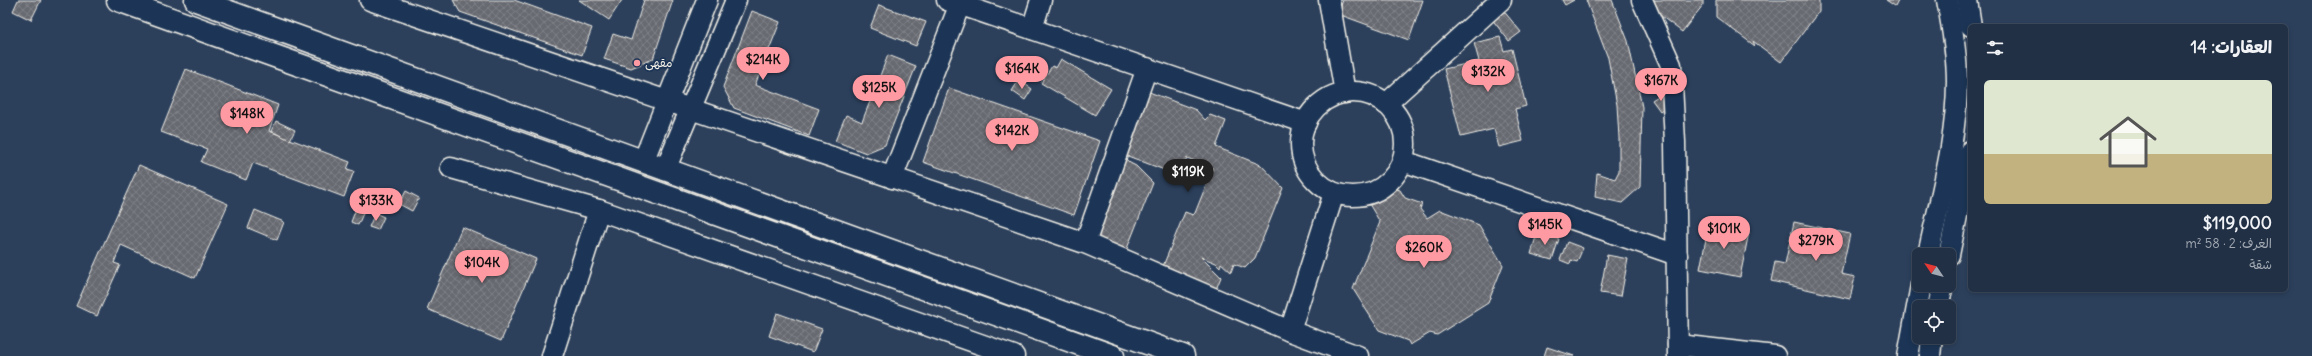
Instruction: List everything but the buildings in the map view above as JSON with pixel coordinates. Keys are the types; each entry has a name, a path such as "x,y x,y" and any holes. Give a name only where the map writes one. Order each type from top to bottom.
{"main road":[{"path":"118,0 1114,356"},
{"path":"196,0 1183,356"}],"street":[{"path":"370,0 409,6 667,101 1085,243 1290,331 1358,356"},
{"path":"643,162 707,0"},
{"path":"666,170 736,0"},
{"path":"1032,29 1041,0"},
{"path":"1329,0 1345,93"},
{"path":"1386,104 1501,0"},
{"path":"1642,0 1671,65 1675,142 1678,350 1775,356"},
{"path":"1929,248 1955,122 1957,80 1952,24 1947,0"},
{"path":"1967,0 1971,24"},
{"path":"892,178 954,2 1306,123"},
{"path":"1085,243 1147,68"},
{"path":"1345,93 1359,93 1373,96 1386,104 1397,115 1403,130 1406,146 1403,161 1394,176 1382,188 1367,195 1356,196 1334,193 1319,184 1308,172 1302,156 1302,139 1306,123 1316,109 1329,98 1345,93"},
{"path":"1403,161 1677,255"},
{"path":"1950,248 1968,161"},
{"path":"452,168 599,210 1014,356"},
{"path":"1290,331 1334,193"},
{"path":"552,356 599,210"},
{"path":"1908,356 1920,292"},
{"path":"1930,356 1931,344"}],"place":[{"name":"مقهى","path":"637,63"}]}
